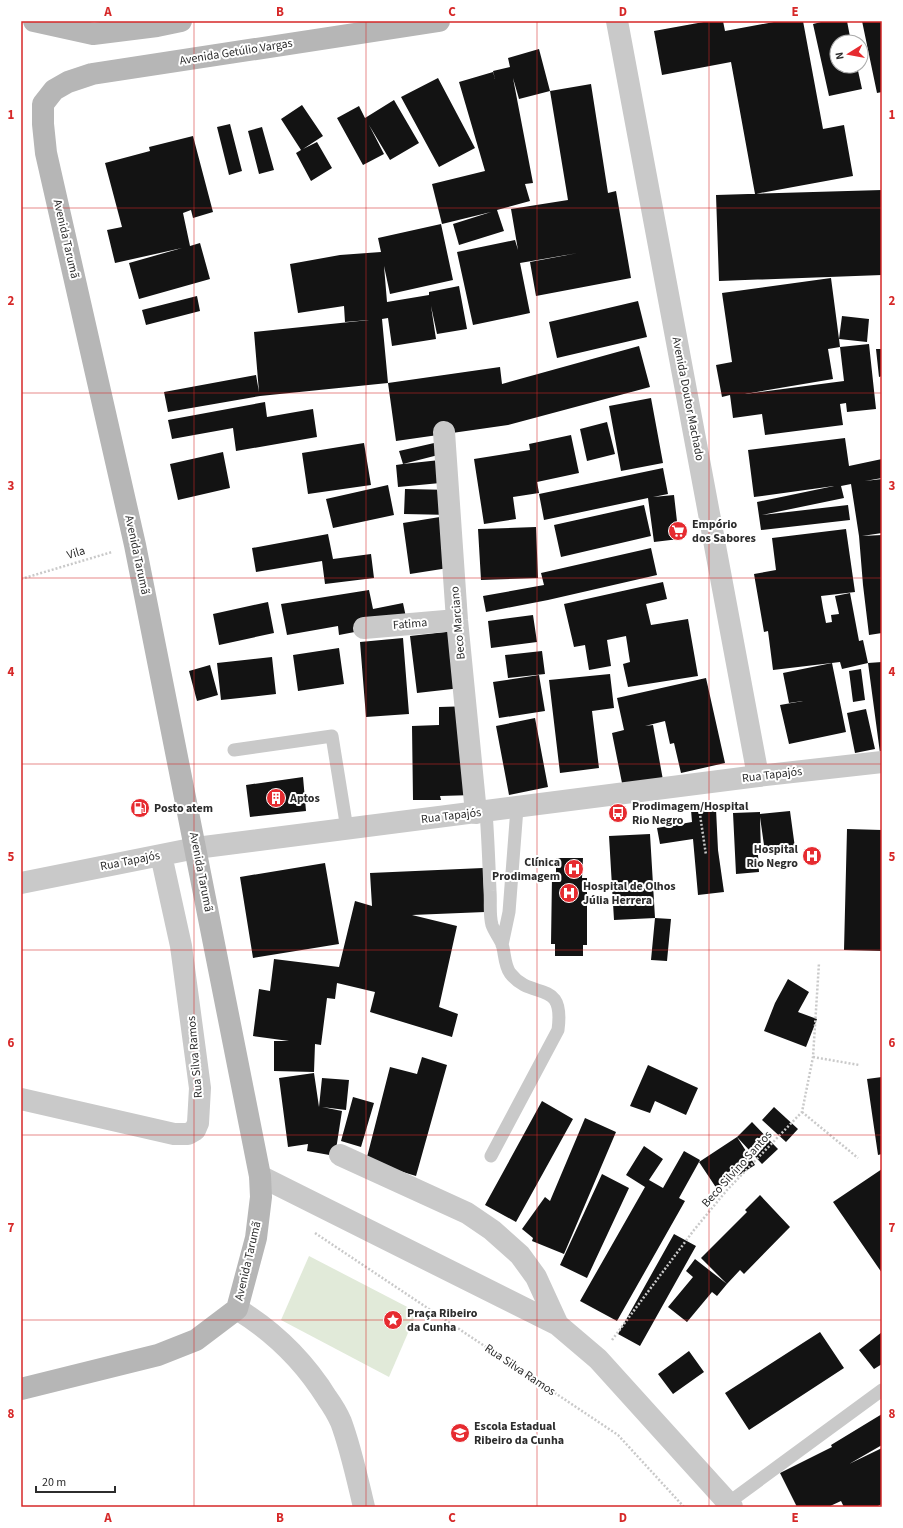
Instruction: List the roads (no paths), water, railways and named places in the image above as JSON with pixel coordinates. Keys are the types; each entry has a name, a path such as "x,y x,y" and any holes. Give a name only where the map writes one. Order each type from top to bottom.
{"main road":[{"path":"34,21 93,34 157,26 181,21"},
{"name":"Avenida Getúlio Vargas","path":"43,104 54,90 68,82 92,74 439,21"},
{"name":"Avenida Tarumã","path":"43,104 43,124 46,153 135,545 260,1176 261,1197 256,1238 237,1309"},
{"path":"21,1389 158,1355 196,1340 237,1309"}],"street":[{"name":"Avenida Doutor Machado","path":"617,21 758,776"},
{"name":"Beco Marciano","path":"444,432 457,620 481,813"},
{"name":"Fatima","path":"364,628 457,620"},
{"name":"Rua Tapajós","path":"21,883 196,848 481,813 758,776 882,762"},
{"name":"Rua Silva Ramos","path":"21,1099 174,1134 188,1134 195,1130 198,1123 200,1088 181,946 162,855"},
{"path":"340,1155 467,1213 492,1230 520,1256 536,1277 558,1325"},
{"path":"260,1176 558,1325 598,1359 730,1505"},
{"name":"Avenida Tarumã","path":"237,1309 281,1341 316,1381 340,1420 353,1458 364,1507"}],"lane":[{"path":"234,750 332,736 347,829"},
{"path":"502,944 509,912 517,808"},
{"path":"481,813 492,925 502,944 509,972 520,982 549,994 558,1002 560,1015 558,1030 491,1156"},
{"path":"730,1505 882,1390"}],"place":[{"name":"Empório dos Sabores","path":"678,531"},
{"name":"Aptos","path":"276,798"},
{"name":"Posto atem","path":"140,808"},
{"name":"Prodimagem/Hospital Rio Negro","path":"618,813"},
{"name":"Hospital Rio Negro","path":"812,856"},
{"name":"Clínica Prodimagem","path":"574,869"},
{"name":"Hospital de Olhos Júlia Herrera","path":"569,893"},
{"name":"Praça Ribeiro da Cunha","path":"393,1320"},
{"name":"Escola Estadual Ribeiro da Cunha","path":"460,1433"}]}
